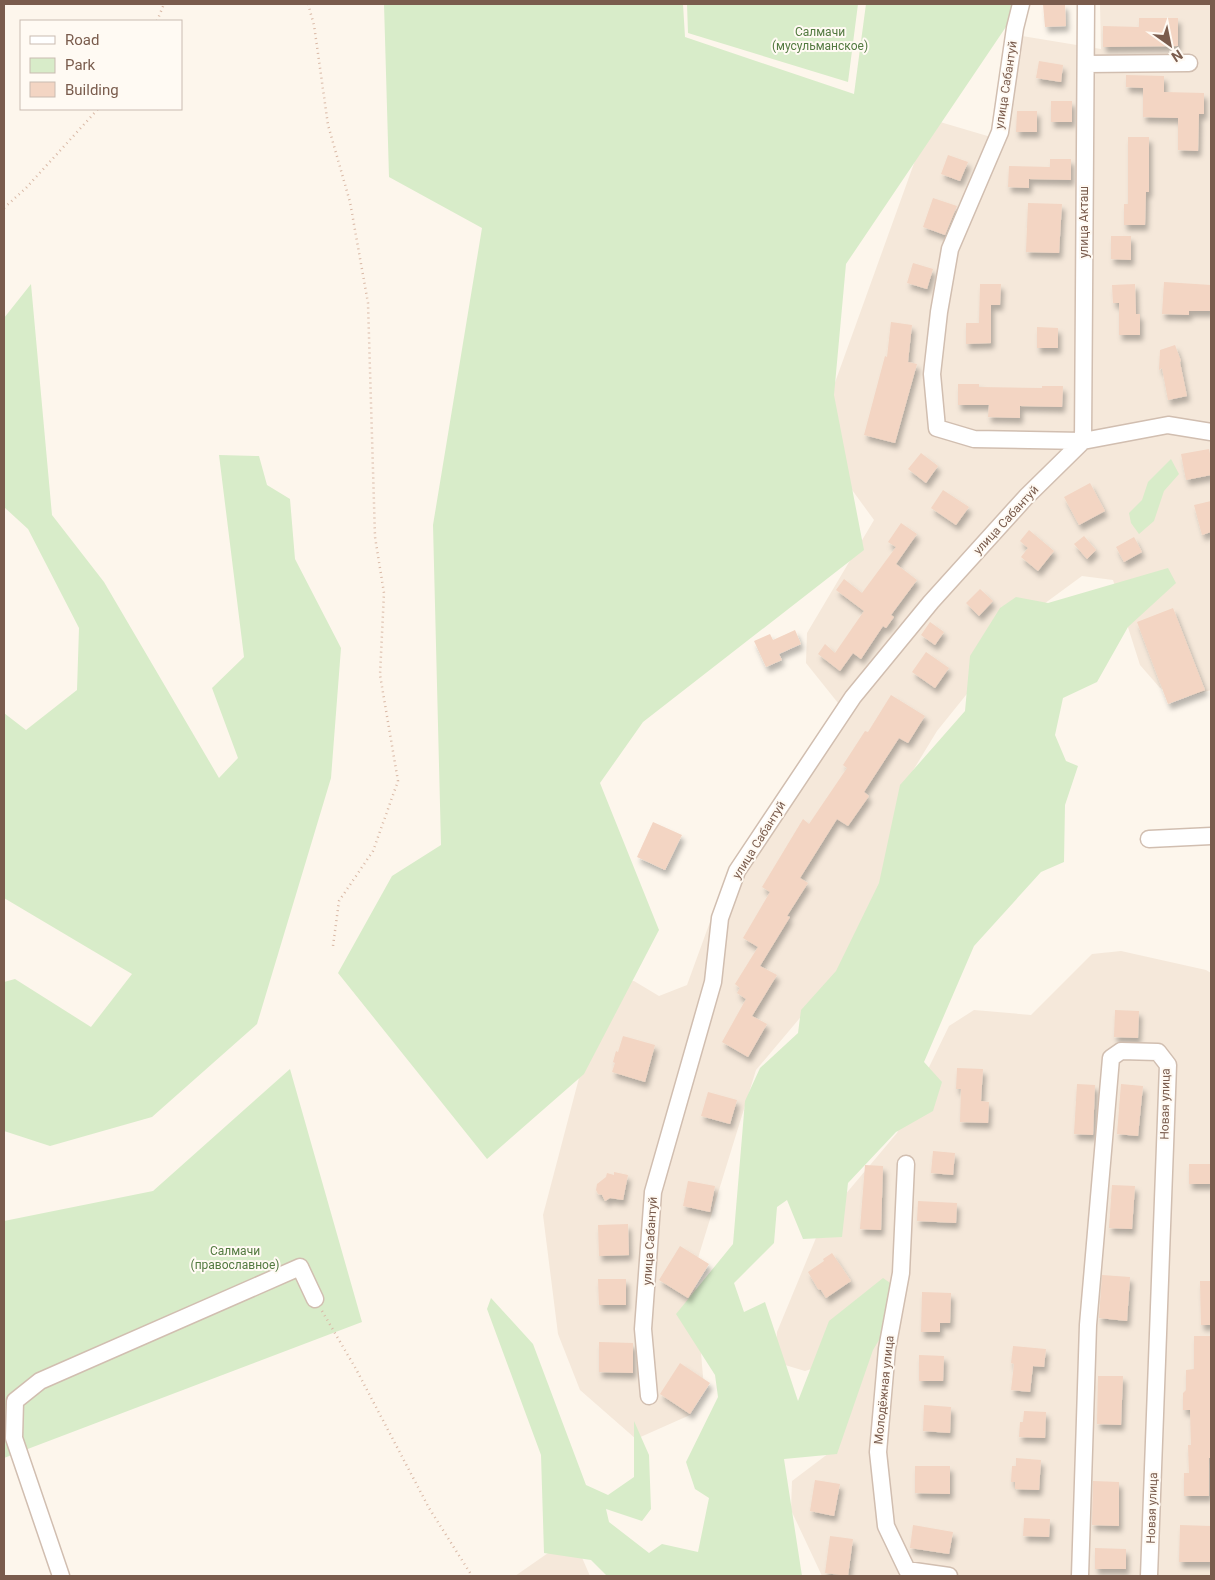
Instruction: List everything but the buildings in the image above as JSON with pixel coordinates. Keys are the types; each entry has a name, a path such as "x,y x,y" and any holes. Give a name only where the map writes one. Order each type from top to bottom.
{"street":[{"name":"улица Сабантуй","path":"1021,4 1015,28 1000,132 950,248 939,312 932,374 937,428 974,439 1083,441 1168,425 1211,432"},
{"name":"улица Акташ","path":"1083,441 1086,4"},
{"path":"1086,64 1189,63"},
{"name":"улица Сабантуй","path":"649,1396 643,1329 653,1192 713,982 720,918 737,871 853,697 931,602 1026,497 1083,441"},
{"path":"1149,839 1211,836"},
{"name":"Новая улица","path":"1080,1576 1088,1325 1111,1058 1121,1051 1158,1052 1168,1065 1149,1576"},
{"name":"Молодёжная улица","path":"906,1164 901,1273 887,1349 878,1452 886,1526 907,1570 949,1576"},
{"path":"61,1576 9,1434 16,1401 40,1382 300,1267 315,1299"}],"path":[{"path":"157,20 164,4"},
{"path":"308,4 314,24 328,125 350,202 368,303 375,537 384,593 380,675 398,781 373,851 339,901 333,946"},
{"path":"4,208 26,188 97,110"},
{"path":"315,1299 356,1369 429,1508 472,1576"}],"shaded area":[{"path":"1100,4 1211,4 1211,690 1190,696 1160,688 1140,665 1113,580 1082,576 1033,612 937,731 906,782 889,869 853,955 756,1070 694,1271 704,1388 690,1415 636,1439 580,1390 558,1334 543,1215 604,983 634,981 659,996 687,985 726,878 842,708 806,663 807,633 874,520 839,472 824,413 930,119 1001,140 1016,35 1101,49"},
{"path":"1121,951 1206,970 1211,973 1211,1576 822,1576 791,1510 792,1481 837,1447 834,1362 805,1371 775,1362 777,1332 823,1221 897,1133 949,1026 974,1010 1031,1015 1092,954"},
{"path":"551,1551 580,1553 590,1576 515,1576"}],"green space":[{"path":"384,4 683,4 685,37 854,94 866,4 1016,4 1016,12 846,264 834,395 864,550 643,722 600,783 659,930 584,1074 487,1159 338,973 392,876 441,845 433,525 482,228 389,177"},
{"name":"Салмачи (мусульманское)","path":"687,4 858,4 848,82 688,33"},
{"path":"31,284 52,515 104,582 219,778 238,758 212,688 244,657 219,455 259,456 267,485 290,499 295,559 341,648 331,778 257,1024 152,1117 50,1146 4,1131 4,982 15,979 91,1027 132,974 4,898 4,713 26,730 77,690 79,628 28,529 4,507 4,318"},
{"path":"1171,459 1179,474 1164,491 1154,521 1139,534 1131,523 1129,513 1142,500 1148,482"},
{"path":"1168,568 1176,583 1128,627 1097,682 1063,698 1055,735 1066,761 1078,766 1065,805 1064,862 1041,872 974,946 924,1062 942,1082 933,1111 896,1132 848,1183 842,1237 803,1239 787,1200 777,1207 774,1243 734,1283 744,1312 765,1302 798,1401 829,1321 883,1278 899,1289 900,1305 873,1350 837,1454 784,1459 802,1576 607,1576 591,1560 544,1553 541,1455 487,1309 491,1298 533,1344 586,1485 608,1495 634,1477 634,1421 649,1455 651,1509 642,1521 606,1509 609,1522 649,1553 662,1544 698,1552 709,1498 695,1489 686,1462 718,1397 715,1375 676,1314 733,1244 745,1101 760,1068 798,1033 801,1010 836,971 879,883 900,785 965,711 970,656 1000,608 1016,597 1048,603"},
{"name":"Салмачи (православное)","path":"290,1069 362,1322 4,1458 4,1221 153,1191"}]}
